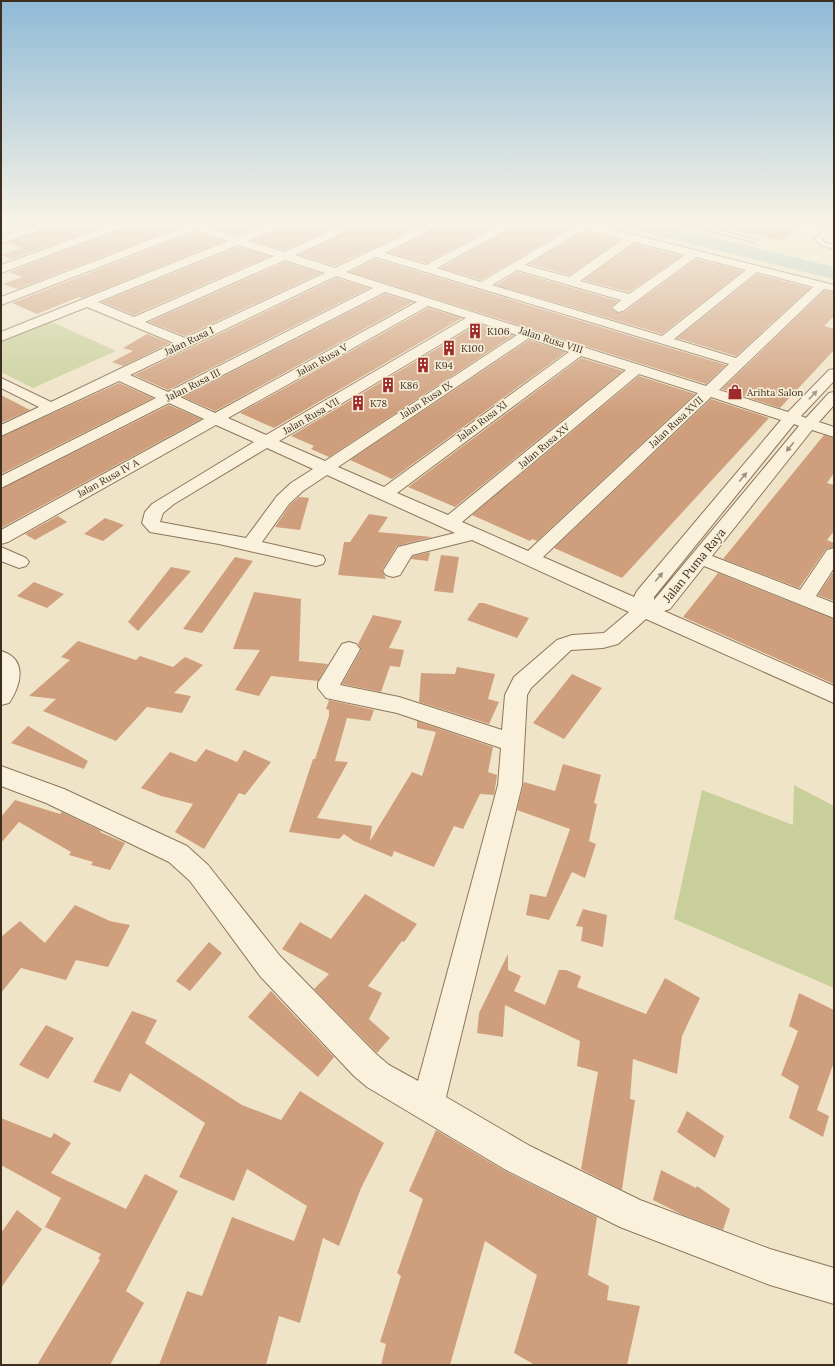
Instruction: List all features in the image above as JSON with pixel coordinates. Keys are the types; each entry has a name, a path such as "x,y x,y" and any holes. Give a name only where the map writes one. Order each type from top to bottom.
{"street":[{"path":"1,301 44,285"},
{"path":"1,337 129,285"},
{"path":"133,322 219,285"},
{"name":"Jalan Rusa I","path":"1,430 306,285"},
{"name":"Jalan Rusa VIII","path":"378,285 792,417 834,432"},
{"path":"478,285 739,363"},
{"path":"580,285 631,299"},
{"path":"599,321 651,285"},
{"path":"664,340 735,285"},
{"name":"Jalan Rusa XVII","path":"530,559 739,363 828,286"},
{"name":"Jalan Rusa III","path":"1,483 385,287"},
{"name":"Jalan Rusa V","path":"216,418 428,301"},
{"path":"86,302 185,343"},
{"path":"524,310 536,302"},
{"name":"Jalan Rusa VII","path":"251,545 156,528 151,523 151,515 155,509 184,490 268,442 477,317"},
{"path":"501,324 513,317"},
{"path":"1,322 19,330"},
{"name":"Jalan Rusa IX","path":"251,545 288,493 324,467 528,333"},
{"name":"Jalan Rusa XI","path":"385,494 580,350"},
{"name":"Jalan Rusa XV","path":"450,523 637,368"},
{"name":"Jalan Puma Raya","path":"834,373 792,417 644,596 644,610 663,604 809,424 834,396"},
{"path":"118,375 834,694"},
{"path":"1,382 50,407"},
{"name":"Jalan Rusa IV A","path":"1,538 216,418"},
{"path":"393,571 405,551 475,534"},
{"path":"251,545 316,560"},
{"path":"1,553 19,562"},
{"path":"804,599 834,554"},
{"path":"700,558 834,611"},
{"path":"428,1104 510,785 516,696 522,683 564,645 572,642 603,641 611,639 644,610"},
{"path":"349,649 329,683 329,688 334,692 399,705 514,743"},
{"path":"1,659 11,674 10,683 1,697"},
{"path":"1,776 55,796 178,854 199,872 270,966 365,1065 378,1076 518,1158 632,1215 770,1267 834,1286"}],"green space":[{"path":"48,320 116,351 33,388 1,372 1,341"},
{"path":"794,785 834,806 834,988 674,919 702,790 793,825"}],"building":[{"path":"5,285 28,285 17,289"},
{"path":"59,285 115,285 37,314 12,303"},
{"path":"145,285 204,285 134,315 102,302"},
{"path":"233,285 296,285 185,336 149,322"},
{"path":"322,285 358,285 369,288 168,390 134,375"},
{"path":"391,285 461,285 726,365 706,384"},
{"path":"496,285 561,285 618,301 610,308 618,313 624,312 661,285 725,285 662,334"},
{"path":"601,285 639,285 629,292"},
{"path":"744,285 798,285 810,288 736,356 677,338"},
{"path":"824,291 834,292 834,316 824,326 834,329 834,350 780,408 722,389"},
{"path":"385,294 413,302 215,411 183,397"},
{"path":"428,308 462,318 274,428 240,413"},
{"path":"478,324 514,335 329,457 311,449 314,446 291,436"},
{"path":"147,334 170,343 123,366 112,362 133,351 123,348"},
{"path":"529,340 566,352 392,479 350,460"},
{"path":"581,358 623,371 455,507 408,487"},
{"path":"639,376 695,394 537,541 532,539 530,541 472,515"},
{"path":"119,383 153,398 1,474 1,437"},
{"path":"1,395 30,410 1,423"},
{"path":"711,399 769,418 622,578 554,548"},
{"path":"169,405 201,419 1,528 1,489"},
{"path":"824,435 834,438 834,473 827,483 834,485 834,531 827,540 834,543 834,547 826,549 799,588 723,559"},
{"path":"299,497 309,498 300,530 275,527 290,505"},
{"path":"369,514 388,517 378,532 432,537 397,546 382,570 386,579 338,575 344,542 350,542"},
{"path":"58,516 67,522 35,540 25,534"},
{"path":"105,518 124,525 103,541 84,534"},
{"path":"430,552 428,561 411,559 413,556"},
{"path":"441,555 459,557 453,593 434,591"},
{"path":"235,557 253,561 202,633 183,629"},
{"path":"171,567 191,571 138,631 128,622"},
{"path":"834,571 834,601 818,595"},
{"path":"718,573 834,619 834,684 683,617"},
{"path":"34,582 64,594 47,608 17,596"},
{"path":"254,592 301,599 299,661 328,664 318,681 271,676 259,696 235,690 260,650 233,649"},
{"path":"479,603 484,603 529,618 517,638 467,620"},
{"path":"373,615 402,621 389,648 404,650 400,667 390,666 381,692 342,684 361,650 358,644"},
{"path":"78,641 136,660 140,656 173,667 185,657 203,665 174,693 191,696 182,713 147,707 116,741 43,711 56,699 29,696 70,660 61,657"},
{"path":"457,667 495,674 488,699 499,702 489,724 419,702 421,673 455,674"},
{"path":"572,674 602,688 564,739 533,723"},
{"path":"329,700 374,710 370,721 347,718 335,761 348,762 317,818 372,826 370,841 412,772 422,776 436,732 417,728 417,721 493,747 488,772 497,775 494,795 480,794 463,829 454,826 434,867 394,851 392,857 354,841 344,834 339,839 289,832 329,716 329,710 326,709"},
{"path":"28,726 88,761 84,769 11,743"},
{"path":"206,749 237,762 244,750 271,762 245,795 239,793 204,849 175,832 193,804 161,796 141,788 170,752 196,762"},
{"path":"563,764 601,775 594,803 597,804 589,841 596,844 585,878 572,872 549,920 526,915 530,894 546,897 570,829 517,810 524,782 555,791"},
{"path":"15,800 60,814 62,812 125,843 110,870 91,865 93,862 69,855 71,852 19,822 1,843 1,817"},
{"path":"365,894 417,924 404,942 402,941 368,986 382,993 369,1019 390,1038 377,1053 314,989 329,974 282,949 300,922 331,939"},
{"path":"75,905 110,921 130,925 108,967 76,960 66,980 21,968 1,993 1,937 20,921 45,943"},
{"path":"583,909 607,915 603,947 581,941 583,927 576,926"},
{"path":"209,942 222,953 190,991 176,981"},
{"path":"508,954 508,970 521,976 514,991 545,1005 559,970 566,970 581,976 577,987 646,1014 665,978 700,998 682,1036 677,1074 633,1059 630,1099 635,1100 622,1190 581,1169 598,1072 577,1066 580,1041 505,1005 503,1037 477,1033 479,1013"},
{"path":"271,991 334,1057 318,1077 248,1017"},
{"path":"799,993 834,1010 834,1062 817,1110 829,1116 823,1137 789,1118 799,1086 781,1075 798,1031 789,1026"},
{"path":"132,1011 157,1020 145,1043 242,1105 281,1120 300,1091 384,1143 361,1188 339,1246 323,1238 300,1323 279,1316 266,1365 159,1365 187,1291 202,1296 232,1217 294,1241 307,1206 247,1169 234,1201 179,1177 205,1123 130,1073 120,1092 93,1082"},
{"path":"46,1025 74,1038 48,1079 19,1065"},
{"path":"687,1111 724,1136 715,1158 677,1132"},
{"path":"1,1118 51,1138 54,1133 71,1143 51,1173 126,1209 145,1174 178,1191 126,1291 144,1303 110,1365 37,1365 100,1260 98,1259 101,1254 45,1227 61,1198 1,1165"},
{"path":"436,1130 505,1171 597,1217 588,1275 609,1286 607,1300 640,1306 627,1365 535,1365 514,1353 537,1275 485,1241 450,1365 381,1365 386,1344 380,1342 401,1276 397,1273 423,1199 409,1191"},
{"path":"661,1170 696,1188 697,1186 730,1209 723,1230 683,1215 653,1200"},
{"path":"17,1210 42,1229 1,1288 1,1233"}],"place":[{"name":"K106","path":"475,331"},
{"name":"K100","path":"449,348"},
{"name":"K94","path":"423,365"},
{"name":"K86","path":"388,385"},
{"name":"Arihta Salon","path":"735,392"},
{"name":"K78","path":"358,403"}]}
